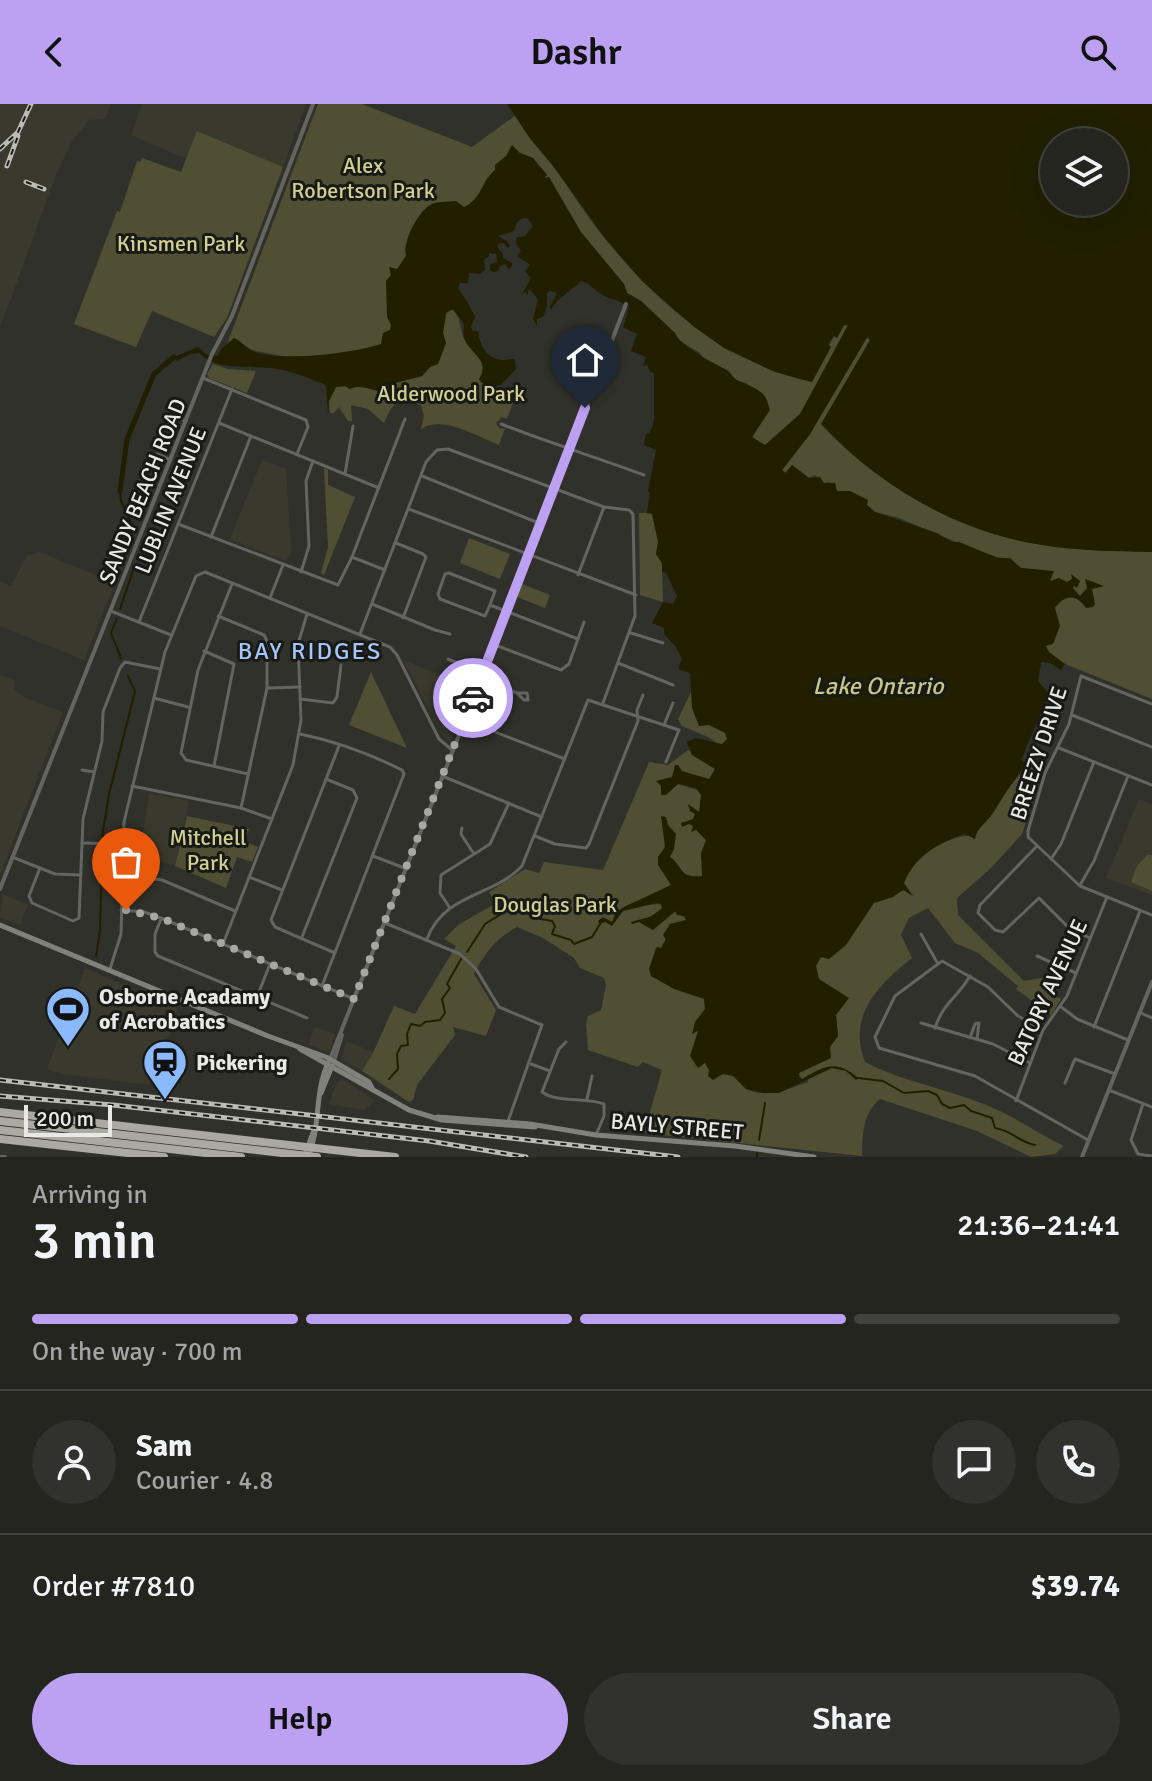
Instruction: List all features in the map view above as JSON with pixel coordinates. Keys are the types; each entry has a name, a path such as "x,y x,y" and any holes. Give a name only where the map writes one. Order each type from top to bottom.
{"highway":[{"path":"0,1112 395,1157"},
{"path":"0,1121 317,1157"},
{"path":"0,1130 241,1157"},
{"path":"0,1139 164,1157"},
{"path":"90,1149 125,1157"}],"main road":[{"name":"BAYLY STREET","path":"0,925 331,1062 369,1082 373,1090 409,1110 438,1117 814,1157"},
{"path":"306,1157 316,1125 319,1096 331,1062"}],"street":[{"name":"SANDY BEACH ROAD","path":"0,889 212,354 232,316 313,104"},
{"path":"331,1062 626,304"},
{"path":"203,378 306,420 308,427 297,454"},
{"name":"LUBLIN AVENUE","path":"139,622 232,389"},
{"path":"174,416 186,421"},
{"path":"178,524 338,585 352,557 405,419"},
{"path":"218,422 379,488"},
{"path":"501,424 644,475"},
{"path":"345,474 353,426"},
{"path":"211,537 251,436"},
{"path":"360,634 431,455 442,448 604,507 622,508 633,514 635,616 603,703"},
{"path":"157,454 171,460"},
{"path":"301,572 309,546 306,481 313,461"},
{"path":"422,476 541,524"},
{"path":"578,575 604,507"},
{"path":"409,509 636,595"},
{"path":"396,543 426,557 403,618"},
{"path":"352,557 385,570"},
{"path":"270,598 283,565"},
{"path":"110,969 121,934 124,822 161,669 196,576 205,572 383,642 397,655 439,739 452,750"},
{"path":"445,574 495,591 490,605 485,616 440,599 438,594 445,574"},
{"path":"232,584 204,651 188,707 181,749 182,757 248,774"},
{"path":"372,604 450,634"},
{"path":"490,605 578,639"},
{"path":"111,611 171,636"},
{"path":"223,944 293,765 300,734 299,635 307,614"},
{"path":"218,616 264,635 267,641 267,688 241,808"},
{"path":"495,645 561,670 569,664 584,622"},
{"path":"631,633 663,643"},
{"path":"204,651 234,664 214,766"},
{"path":"448,659 517,693"},
{"path":"40,868 29,896 32,903 73,921 80,914 83,819 102,741 103,712 122,665 131,662 161,669"},
{"path":"618,663 673,685"},
{"path":"301,699 333,703 337,697 341,665"},
{"name":"BREEZY DRIVE","path":"1152,704 1082,676 1072,715 1045,773 1028,831 1028,837 1080,886 1152,915"},
{"path":"267,688 300,687"},
{"path":"535,836 555,844 586,848 638,721 643,695"},
{"path":"154,698 188,707"},
{"path":"427,939 436,920 450,909 517,870 535,836 587,703 591,700 679,730 666,762"},
{"path":"664,725 673,703"},
{"path":"1072,715 1152,747"},
{"path":"464,720 565,759"},
{"path":"300,734 395,766 404,774 322,986"},
{"path":"335,953 272,924 271,920 339,745"},
{"path":"1058,747 1152,785"},
{"path":"1051,859 1061,844 1094,762"},
{"path":"82,770 94,772"},
{"path":"442,776 542,817"},
{"path":"1080,886 1094,861 1128,776"},
{"path":"302,939 357,798 353,790 326,779"},
{"path":"132,786 241,808 272,819"},
{"path":"450,909 440,893 438,885 441,875 490,844 509,803"},
{"path":"462,828 461,834 474,854"},
{"path":"82,843 122,844"},
{"path":"1037,846 980,905 978,913 995,930 1003,932 1039,898 1069,928 1090,938"},
{"path":"373,856 407,869"},
{"path":"12,857 55,874 81,875"},
{"path":"122,874 162,880 236,911"},
{"path":"249,877 282,890"},
{"name":"BATORY AVENUE","path":"1015,1101 1043,1030 1060,1006 1076,973 1107,897"},
{"path":"121,910 144,912 161,918 354,999"},
{"path":"1094,1027 1140,911"},
{"path":"161,918 154,939 158,956 307,1018"},
{"path":"385,923 451,948 476,969 499,1007 542,1025 507,1124"},
{"path":"921,934 938,964"},
{"path":"1037,956 1076,973"},
{"path":"1043,1030 1026,1021 988,987 946,962 938,964 892,1000 875,1042 886,1051 975,1076 1088,1140"},
{"path":"257,997 270,964"},
{"path":"935,1028 944,1006 961,991 970,976"},
{"path":"1082,1157 1152,982"},
{"path":"1060,1006 1094,1027 1128,1040"},
{"path":"1139,1013 1152,1018"},
{"path":"921,1023 977,1039 1030,1063"},
{"path":"971,1037 975,1024 979,1023 977,1039"},
{"path":"566,1042 559,1049 543,1088 544,1095 600,1102 606,1108 596,1135"},
{"path":"1065,1083 1075,1059 1115,1074"},
{"path":"529,1063 550,1071"},
{"path":"587,1099 592,1076"},
{"path":"1109,1090 1152,1107"},
{"path":"1143,1104 1131,1140 1138,1154 1152,1156"}],"shaded area":[{"path":"0,104 111,104 105,119 89,120 72,141 57,172 0,328"},
{"path":"142,104 306,104 283,167 198,131 187,159 131,135"},
{"path":"262,460 286,469 291,549 286,561 230,539"},
{"path":"40,552 115,583 84,660 0,626 0,581 11,586 27,555"},
{"path":"403,660 472,688 450,743 442,734"},
{"path":"0,675 14,680 14,689 24,697 63,712 0,875"},
{"path":"477,700 508,712 500,731 470,719"},
{"path":"149,793 189,801 175,866 140,855"},
{"path":"1139,799 1152,804 1152,895 1106,878"},
{"path":"3,894 28,905 20,925 0,917"},
{"path":"85,968 178,1009 150,1085 63,1074 47,1069"},
{"path":"315,1027 335,1034 329,1052 308,1045"},
{"path":"346,1041 374,1052 362,1071 341,1059"},
{"path":"343,1080 375,1101 364,1110 329,1104 337,1081"}],"green space":[{"name":"Alex Robertson Park","path":"318,104 362,104 472,147 516,115 598,231 648,287 696,328 751,361 812,382 834,336 837,337 844,325 849,327 800,414 765,446 752,437 769,410 764,396 746,383 735,380 727,370 705,361 700,353 678,340 675,333 641,301 627,293 624,284 580,232 549,178 545,180 547,175 533,158 520,153 478,206 406,256 402,262 391,344 341,357 282,356 252,350 234,338 227,344"},
{"name":"Kinsmen Park","path":"197,131 283,167 227,318 214,337 152,311 136,347 74,324 117,211 120,212 137,161 140,162 142,158 181,172"},
{"name":"Alderwood Park","path":"447,310 456,313 465,340 483,364 481,382 516,395 507,419 502,417 496,423 500,429 505,428 499,445 470,432 440,424 421,429 424,416 421,405 413,403 397,403 384,423 368,409 351,405 352,421 348,421 339,407 330,413 329,401 336,387 350,389 395,383 422,376 438,364 446,343 443,333"},
{"path":"865,337 870,340 822,425 869,468 895,487 951,518 1011,539 1069,548 1152,552 1152,699 1065,664 1045,652 1042,570 1021,568 1004,558 990,556 899,518 875,512 837,491 830,482 824,483 815,475 809,478 792,465 785,473 782,470 810,434"},
{"path":"213,364 228,369 256,371 247,393 209,378 207,374"},
{"path":"324,468 328,470 328,485 355,497 324,575 321,573 328,547"},
{"path":"639,513 652,513 658,542 656,554 662,563 663,602 640,595"},
{"path":"469,538 510,554 500,579 460,563"},
{"path":"522,584 550,595 545,608 517,597"},
{"path":"371,672 407,748 349,725"},
{"path":"692,690 724,721 731,752 708,737 682,726 678,719"},
{"name":"Douglas Park","path":"688,750 716,762 719,781 678,784 715,796 693,819 694,828 711,838 717,880 667,876 671,885 623,911 661,904 662,908 647,920 639,922 653,930 676,911 687,920 670,925 663,935 666,939 661,948 656,947 651,976 686,992 706,971 706,1005 698,1040 700,1052 709,1070 728,1073 746,1089 762,1093 777,1092 808,1082 809,1075 802,1080 799,1073 814,1065 838,1036 836,1015 780,1000 863,904 904,890 910,869 940,844 975,836 977,828 1028,764 1043,771 1022,834 990,869 957,898 958,915 1024,981 1041,978 1051,984 1048,993 1061,999 1051,1015 1016,989 1018,986 978,953 955,943 928,908 909,918 901,935 912,958 888,979 869,1003 860,1030 860,1045 865,1062 993,1108 1064,1146 1055,1154 1031,1157 977,1131 880,1099 867,1118 862,1156 644,1133 662,1070 643,1062 638,1067 588,1050 588,1016 601,1010 606,985 604,978 580,968 574,958 543,938 517,927 491,947 474,974 496,1010 486,1036 453,1027 455,1035 417,1085 413,1100 409,1102 362,1071 394,1006 415,1014 456,946 444,939 458,925 496,903 489,892 525,869 539,873 544,862 603,870 649,762 668,765"},
{"name":"Mitchell Park","path":"187,816 249,829 244,841 258,847 252,862 237,857 226,888 175,866"},
{"path":"1147,855 1152,855 1152,891 1131,882 1137,866"}],"water":[{"name":"Lake Ontario","path":"507,104 1152,104 1152,552 1069,548 1011,539 951,518 895,487 869,468 821,424 870,340 868,336 810,434 782,470 786,473 792,465 809,478 820,477 824,483 835,483 837,491 850,491 868,500 867,505 875,512 998,558 1010,558 1021,568 1054,571 1050,581 1059,578 1067,582 1072,579 1071,574 1080,581 1077,588 1073,588 1080,596 1087,588 1085,579 1104,586 1092,589 1093,607 1086,608 1079,600 1067,598 1055,608 1060,626 1053,644 1046,646 1065,664 1061,670 1050,663 1041,662 1038,681 1049,694 1021,760 1028,764 975,839 965,834 929,851 915,865 904,883 913,896 903,890 874,903 846,945 829,959 821,957 816,966 819,979 849,998 836,1015 838,1036 830,1047 831,1058 799,1073 799,1077 802,1079 830,1066 843,1068 858,1078 856,1080 846,1071 832,1068 779,1093 764,1093 746,1089 733,1076 723,1074 713,1080 708,1076 705,1063 698,1068 690,1056 698,1031 692,1034 695,1022 705,1009 704,999 674,989 651,976 649,969 657,947 661,948 666,939 663,935 670,924 686,920 685,916 677,915 675,911 653,930 639,922 632,924 658,912 662,908 657,903 623,911 612,926 598,921 603,917 612,922 616,912 671,885 658,865 658,857 665,847 661,816 666,817 676,834 670,857 685,874 702,876 701,853 706,840 696,830 691,832 693,826 682,827 681,823 693,819 695,814 688,804 699,812 701,795 696,788 678,784 666,795 661,795 661,786 656,781 672,777 675,765 682,771 709,779 715,769 692,755 687,742 696,738 722,744 727,739 725,733 709,725 699,726 692,708 690,673 678,669 682,659 676,647 664,634 664,628 652,623 663,602 673,604 677,596 666,573 662,572 662,563 656,554 658,542 652,514 647,513 656,450 644,445 654,421 654,373 647,365 643,366 646,357 631,351 637,334 623,327 629,307 581,281 551,310 557,293 547,293 547,306 543,317 537,319 537,326 533,319 538,299 529,289 527,296 526,292 522,294 531,278 525,271 530,265 517,256 521,251 516,238 525,236 533,226 524,218 514,231 498,236 510,246 498,244 503,258 512,266 509,269 505,264 498,271 490,270 490,264 497,262 496,254 489,253 484,260 485,270 480,274 469,273 468,283 460,283 458,288 474,314 471,327 473,331 478,331 485,350 496,359 515,359 516,369 501,385 486,385 479,379 483,367 467,343 464,324 453,309 446,313 443,333 446,343 438,364 422,376 395,383 394,390 388,392 336,387 329,401 328,413 326,385 302,376 278,369 226,366 199,353 177,361 174,357 198,347 207,355 218,356 221,349 234,338 249,349 276,356 352,351 381,344 383,333 390,330 391,325 387,317 386,281 391,275 389,267 397,269 406,256 406,243 416,221 425,209 439,202 456,201 464,207 470,204 512,145 520,153 533,158 547,175 544,178 549,177 581,232 624,284 627,293 641,301 689,348 764,395 770,410 752,437 765,445 800,414 848,325 844,325 837,338 834,336 828,344 831,347 812,382 775,372 724,348 693,326 642,281 605,238"}],"waterway":[{"path":"120,491 127,439 154,374 174,357"},
{"path":"120,491 132,525 125,554"},
{"path":"120,609 133,571"},
{"path":"117,618 111,633 121,658"},
{"path":"102,837 109,794 135,691 128,676"},
{"path":"96,956 100,931 102,854"},
{"path":"467,952 485,924 514,906 536,918 552,921 555,926 552,934 571,940 574,944 592,937 600,924"},
{"path":"389,1079 398,1069 397,1054 401,1046 408,1045 407,1034 411,1024 420,1026 440,1020 445,1013 442,999 450,988 447,984 461,959"},
{"path":"858,1078 883,1081 904,1093 928,1091 937,1095 942,1104 950,1108 964,1105 971,1111 992,1118 995,1128 1035,1145"},
{"path":"759,1140 765,1103"},
{"path":"757,1152 757,1157"}],"railway":[{"path":"0,149 18,132 31,104"},
{"path":"7,166 18,136"},
{"path":"26,182 44,189"},
{"path":"0,1080 678,1157"},
{"path":"0,1096 113,1105 429,1141 526,1157"}],"way so far":[{"path":"126,910 161,918 354,999 473,698"}],"place":[{"name":"Osborne Acadamy of Acrobatics","path":"68,1048"},
{"name":"Pickering","path":"165,1101"}],"district":[{"name":"BAY RIDGES","path":"310,651"}],"route":[{"path":"473,698 585,408"}]}
